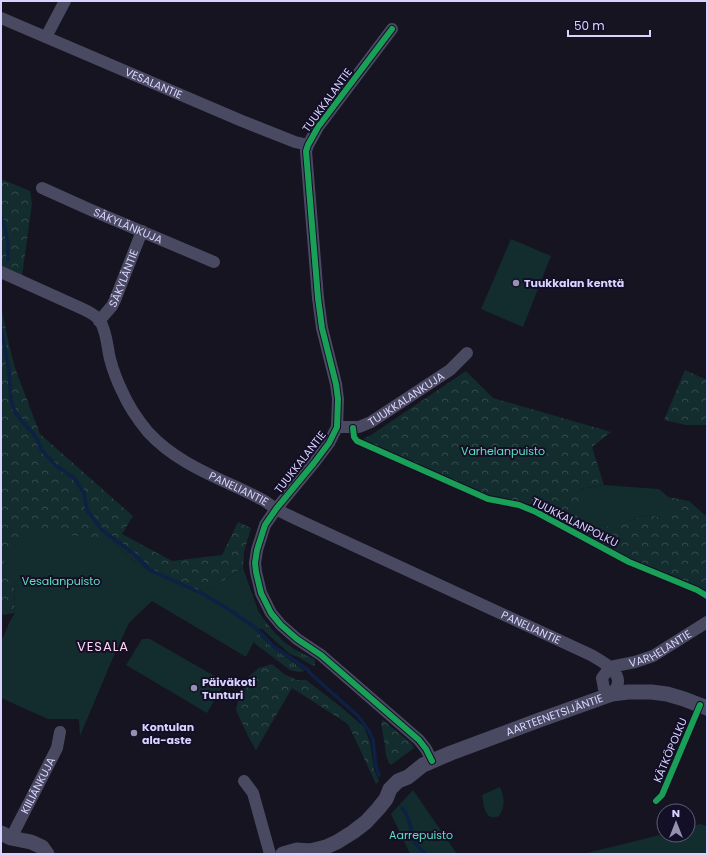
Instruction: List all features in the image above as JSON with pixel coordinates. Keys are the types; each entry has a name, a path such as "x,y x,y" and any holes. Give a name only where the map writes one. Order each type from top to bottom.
{"street":[{"path":"46,37 65,1"},
{"name":"VESALANTIE","path":"1,18 242,121 295,142 308,145"},
{"name":"TUUKKALANTIE","path":"392,29 318,126 306,151 318,298 322,328 336,384 338,399 338,427 325,448 264,525 255,563 261,593 272,613 281,625 297,639 321,655 419,740 426,749 432,761"},
{"name":"SÄKYLÄNKUJA","path":"42,188 214,262"},
{"name":"SÄKYLÄNTIE","path":"99,321 112,306 115,300 142,232"},
{"path":"1,272 90,312 99,321"},
{"name":"PANELIANTIE","path":"99,321 106,336 110,359 122,391 134,414 148,431 180,459 197,469 264,500 276,509 294,518 591,654 610,667"},
{"name":"TUUKKALANKUJA","path":"338,427 359,427 371,422 450,370 467,353"},
{"name":"VARHELANTIE","path":"610,667 635,662 653,656 707,622"},
{"path":"610,667 602,678 604,688 612,694"},
{"name":"AARTEENETSIJÄNTIE","path":"283,854 297,850 308,852 327,850 366,822 386,799 396,794 404,786 408,777 432,761 612,694 628,692 660,693 684,698 707,708"},
{"name":"KIILIÄNKUJA","path":"6,836 57,748 60,732"},
{"path":"244,781 253,793 270,854"},
{"path":"6,836 27,851 34,854"},
{"path":"6,836 31,842 42,847 47,854"}],"green space":[{"path":"1,179 30,191 32,204 22,276 1,267"},
{"name":"Tuukkalan kenttä","path":"511,239 551,256 523,327 481,309"},
{"path":"1,306 15,368 40,434 133,516 122,534 172,561 222,555 238,522 251,528 244,552 243,568 214,587 194,591 137,564 112,542 14,580 15,613 1,615"},
{"path":"685,370 707,380 707,425 686,425 664,420"},
{"name":"Varhelanpuisto","path":"466,371 493,398 611,432 592,447 604,485 580,489 628,522 644,515 662,517 673,501 668,497 689,501 707,517 707,594 629,559 564,524 554,509 489,496 361,440 371,435"},
{"path":"604,485 659,489 673,501 673,508 662,517 644,515 628,522 603,528 594,524 582,515 580,489"},
{"name":"Vesalanpuisto","path":"39,530 112,542 137,564 194,591 214,587 243,568 263,624 246,657 152,601 129,623 80,736 78,719 48,719 1,698 1,642 15,613 14,580 2,557"},
{"path":"208,606 252,627 272,647 305,671 299,672 290,670"},
{"path":"256,608 278,636 294,649 314,659 315,665 313,666 290,654 254,622"},
{"path":"142,639 150,639 225,682 207,713 126,665"},
{"path":"272,664 284,674 297,680 306,680 364,727 370,742 374,769 379,781 376,784 348,724 292,688 256,750 236,710 238,700 248,677 259,668"},
{"path":"383,720 412,744 414,748 391,765 386,755 381,723"},
{"path":"500,787 503,798 503,809 499,816 490,817 484,808 482,795"},
{"name":"Aarrepuisto","path":"413,790 457,854 410,854 391,814"},
{"path":"700,824 707,826 707,854 583,854 656,836 656,843 696,843 696,825"}],"waterway":[{"path":"1,218 8,243 8,260"},
{"path":"1,328 9,370 11,400 15,412 37,439 41,449 55,465 74,478 84,493 87,510 102,530 135,555 150,570 203,594 230,610 257,629 273,646 307,669 358,716 369,731 373,740 376,766 379,775"},
{"path":"402,808 409,820 415,843 426,854"}],"cycle path":[{"path":"392,29 318,127 306,151 318,298 322,328 336,384 338,399 337,427 329,443 265,525 257,550 255,563 261,593 271,613 281,625 297,639 321,655 419,740 426,749 432,761"},
{"name":"TUUKKALANPOLKU","path":"353,428 354,437 357,441 488,499 519,505 536,512 629,562 697,590 707,596"},
{"name":"KÄTKÖPOLKU","path":"656,801 662,795 700,705"}],"place":[{"name":"Tuukkalan kenttä","path":"516,283"},
{"name":"Päiväkoti Tunturi","path":"194,688"},
{"name":"Kontulan ala-aste","path":"134,733"}],"district":[{"name":"VESALA","path":"103,646"}]}
